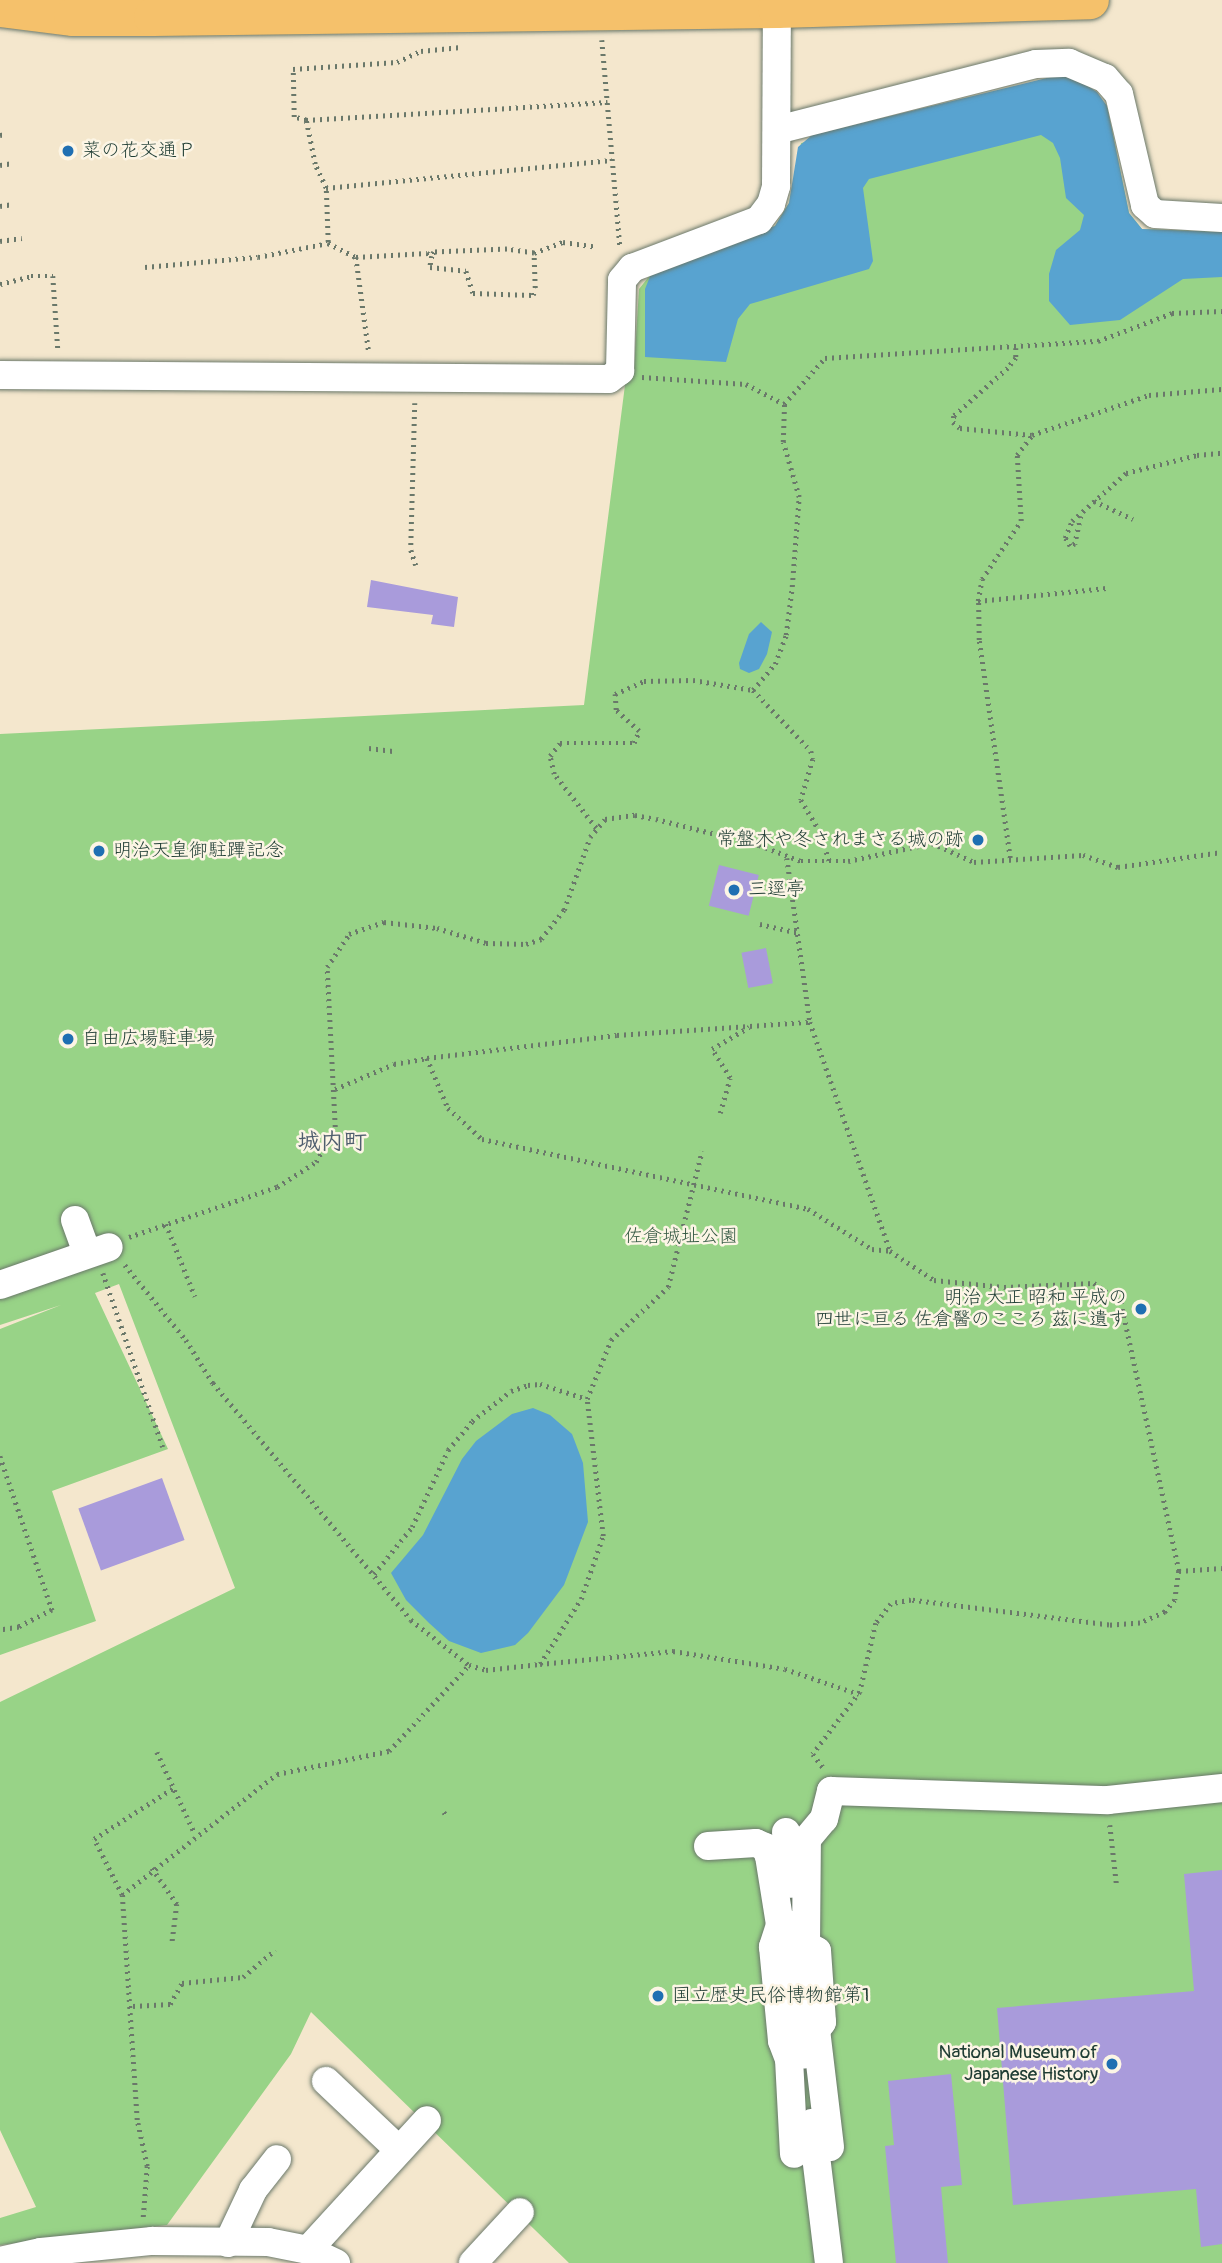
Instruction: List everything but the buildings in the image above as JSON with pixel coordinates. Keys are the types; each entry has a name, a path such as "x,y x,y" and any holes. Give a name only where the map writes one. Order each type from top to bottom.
{"highway":[{"path":"0,8 73,17 777,9 1090,0"}],"street":[{"path":"0,375 608,379 620,371 622,280 645,260 759,220 771,204 776,186 777,9"},
{"path":"777,130 1036,64 1069,64 1105,78 1119,94 1145,205 1155,215 1222,218"},
{"path":"0,1285 97,1250 75,1220"},
{"path":"830,2147 816,2030 822,2022 819,1963 817,1951 806,1945 807,1839 824,1819 831,1791 1108,1800 1222,1788"},
{"path":"786,1832 805,2063 829,2263"},
{"path":"708,1846 756,1843 765,1847 769,1856 780,1925 772,1947 782,2041 789,2059 794,2154"},
{"path":"326,2081 399,2150"},
{"path":"308,2250 427,2120"},
{"path":"228,2243 253,2190 277,2159"},
{"path":"473,2263 520,2212"},
{"path":"0,2261 268,2242 308,2250 336,2263"}],"path":[{"path":"600,11 622,280"},
{"path":"461,47 421,51 397,62 293,69 294,117 306,120 607,102"},
{"path":"306,120 315,164 326,188 328,243"},
{"path":"326,188 612,160"},
{"path":"0,165 13,163"},
{"path":"0,206 13,204"},
{"path":"0,240 22,237"},
{"path":"534,253 538,276 533,295 474,293 466,271 430,267 434,252 507,249 534,253 563,242 597,247"},
{"path":"145,267 258,257 328,243 356,257 417,251 432,256"},
{"path":"356,257 372,378"},
{"path":"0,285 31,276 53,276 59,376"},
{"path":"753,690 775,664 786,635 792,587 799,497 783,442 784,404 825,358 1098,341 1172,313 1222,311"},
{"path":"1016,348 1016,358 1008,368 954,416 953,422 968,430 1032,435 1149,395 1222,389"},
{"path":"620,371 634,376 746,384 784,404"},
{"path":"415,378 411,550 416,565"},
{"path":"1010,858 979,640 978,601 982,579 1021,520 1017,455 1032,435"},
{"path":"1081,516 1075,544 1070,546 1065,538 1072,521 1081,516 1126,473 1222,453"},
{"path":"1094,501 1133,519"},
{"path":"978,601 1106,588"},
{"path":"596,828 555,774 550,756 560,743 627,744 638,740 639,731 614,703 620,690 669,679 753,690 811,751 813,759 801,800 820,832 830,862"},
{"path":"369,748 395,751"},
{"path":"97,1250 277,1186 316,1162 335,1127 335,1088 326,979 331,956 349,934 384,922 438,928 486,943 526,944 541,939 564,910 596,828 605,819 635,815 759,845 788,858 830,862 932,843 966,861 1083,856 1118,867 1222,852"},
{"path":"788,858 810,1022 890,1251"},
{"path":"761,923 798,933"},
{"path":"335,1088 394,1064 428,1058 617,1035 810,1022"},
{"path":"720,1114 730,1078 712,1049 750,1026"},
{"path":"428,1058 448,1108 482,1139 808,1209 872,1249 890,1251 934,1280 1004,1287 1094,1283 1121,1302 1179,1571 1175,1600 1165,1612 1140,1623 1110,1625 923,1601 891,1604 876,1623 859,1694 813,1754 823,1765 831,1791"},
{"path":"540,1664 581,1599 601,1546 587,1399 611,1340 668,1287 691,1186 702,1151"},
{"path":"166,1224 195,1296"},
{"path":"97,1250 163,1447"},
{"path":"97,1250 178,1330 247,1424 411,1620 469,1665 486,1670 673,1651 785,1669 859,1694"},
{"path":"374,1574 405,1538 448,1450 472,1421 511,1391 528,1385 540,1384 587,1399"},
{"path":"0,1456 52,1611 19,1627 0,1630"},
{"path":"1179,1571 1222,1568"},
{"path":"122,1895 195,1834 286,1769 389,1751 469,1665"},
{"path":"157,1752 195,1834"},
{"path":"150,2249 147,2166 137,2120 133,2006 122,1895 94,1839 173,1788"},
{"path":"1108,1800 1117,1887"},
{"path":"152,1868 177,1904 172,1944"},
{"path":"133,2006 170,2004 182,1983 243,1977 275,1950"}],"green space":[{"name":"佐倉城址公園","path":"1086,83 1107,106 1129,213 1142,229 1222,232 1222,2263 569,2263 311,2012 291,2054 167,2225 0,2245 0,2218 36,2207 0,2130 0,1702 235,1588 119,1284 95,1293 168,1449 52,1491 96,1621 0,1655 0,1329 61,1305 0,1325 0,734 584,705 625,385 634,369 639,289 651,274 775,226 789,203 801,143"}],"water":[{"path":"1067,73 1097,92 1107,106 1129,213 1142,229 1222,232 1222,277 1183,279 1120,320 1070,325 1049,301 1049,274 1056,250 1080,230 1084,215 1066,198 1060,158 1053,143 1041,135 869,179 863,188 873,261 869,269 750,304 738,319 726,362 645,357 645,289 651,274 775,226 789,203 798,147 812,135"},
{"path":"761,622 772,632 767,654 759,669 749,673 740,669 739,663 749,634"},
{"path":"533,1408 550,1415 572,1434 583,1463 588,1522 564,1585 528,1633 515,1645 481,1653 449,1641 406,1600 391,1573 423,1535 462,1459 476,1441 512,1414"}],"place":[{"name":"菜の花交通Ｐ","path":"68,151"},
{"name":"常盤木や冬されまさる城の跡","path":"978,840"},
{"name":"明治天皇御駐蹕記念","path":"99,851"},
{"name":"三逕亭","path":"734,890"},
{"name":"自由広場駐車場","path":"68,1039"},
{"name":"明治 大正 昭和 平成の 四世に亘る 佐倉醫のこころ 茲に遺す","path":"1141,1309"},
{"name":"国立歴史民俗博物館第1","path":"658,1996"},
{"name":"National Museum of Japanese History","path":"1112,2064"}],"district":[{"name":"城内町","path":"332,1142"}]}
